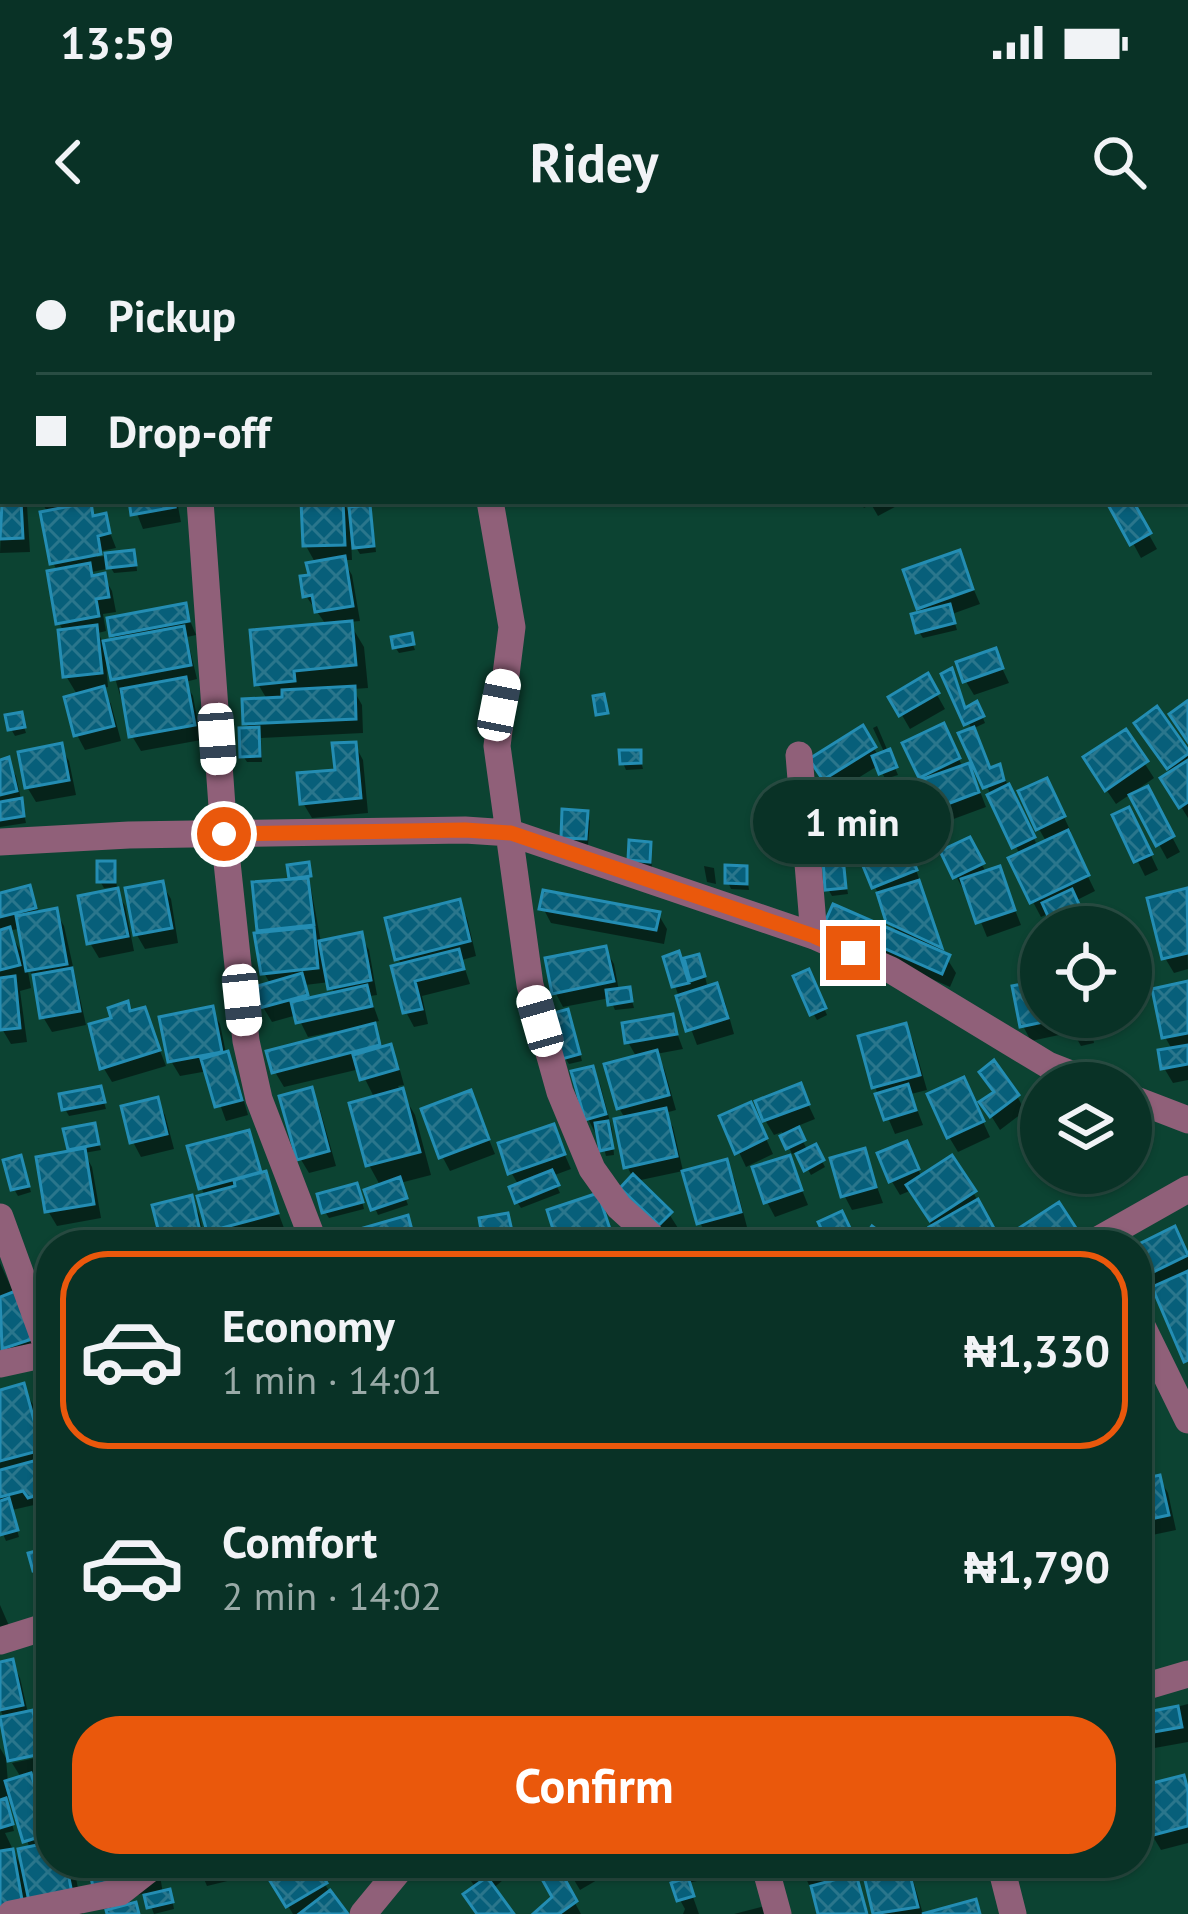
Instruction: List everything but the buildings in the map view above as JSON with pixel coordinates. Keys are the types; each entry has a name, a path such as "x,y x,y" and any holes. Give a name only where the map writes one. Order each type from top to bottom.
{"street":[{"path":"200,504 224,834 246,1042 260,1099 309,1230"},
{"path":"491,504 512,627 497,746 530,986 560,1092 592,1169 619,1207 645,1230"},
{"path":"799,755 814,936"},
{"path":"0,842 224,834 511,833 814,936 891,970 1043,1062"},
{"path":"1152,1106 1188,1120"},
{"path":"1119,1230 1188,1189"},
{"path":"0,1216 36,1317"},
{"path":"1152,1347 1188,1420"},
{"path":"0,1364 36,1358"},
{"path":"0,1641 36,1630"},
{"path":"1152,1685 1188,1674"},
{"path":"11,1914 120,1892 138,1878"},
{"path":"363,1914 393,1878"},
{"path":"768,1878 778,1914"},
{"path":"1004,1878 1013,1914"}],"route":[{"path":"224,834 511,833 853,953"}]}
